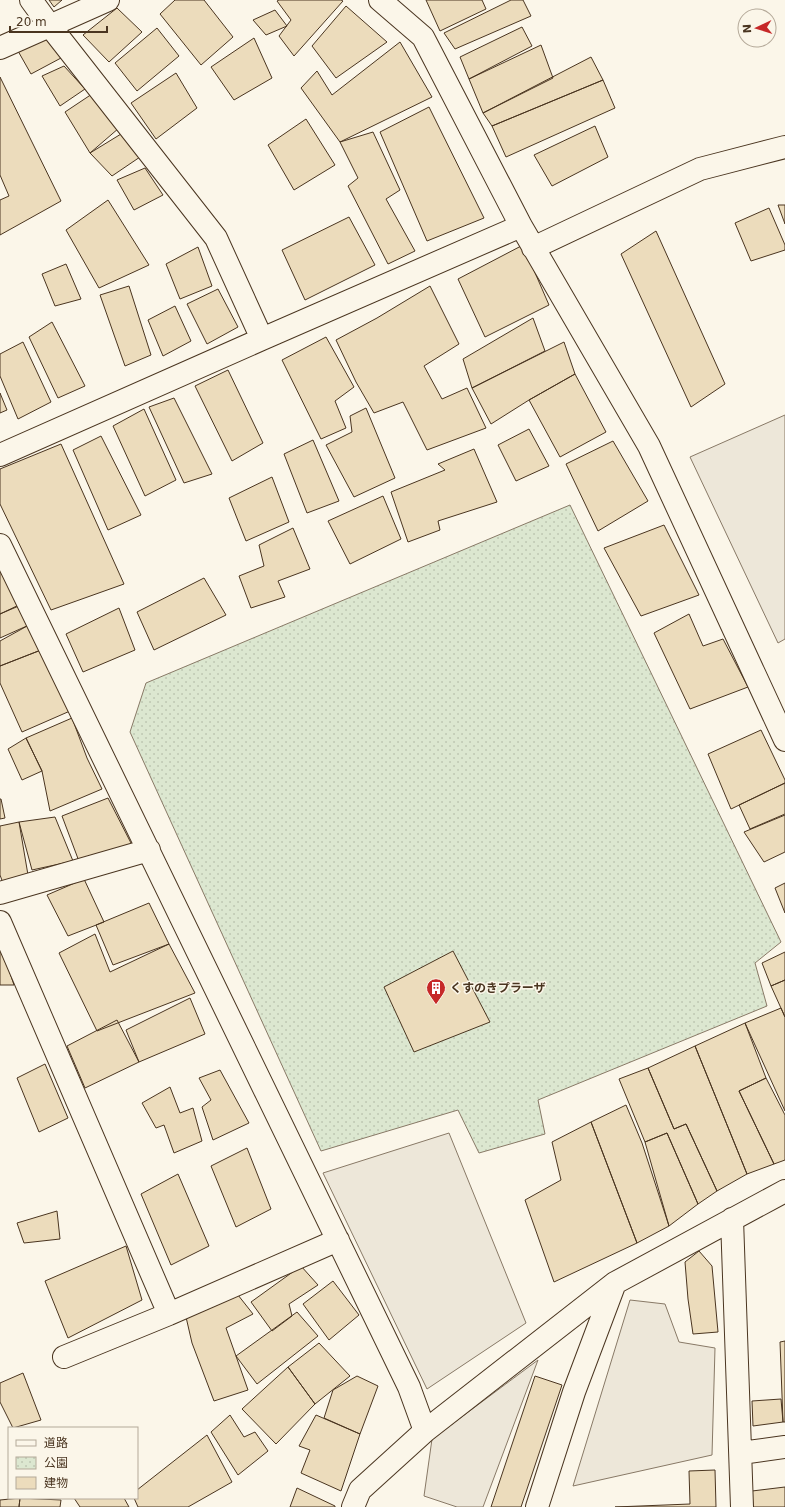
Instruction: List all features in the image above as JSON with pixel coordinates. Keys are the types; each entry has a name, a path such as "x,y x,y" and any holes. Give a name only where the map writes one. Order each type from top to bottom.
{"street":[{"path":"31,0 216,238 262,339"},
{"path":"0,48 108,0"},
{"path":"380,0 424,37 533,248 649,446 785,740"},
{"path":"533,248 700,169 785,147"},
{"path":"0,455 521,226"},
{"path":"0,545 409,1387 426,1431"},
{"path":"0,893 149,850"},
{"path":"0,922 169,1314"},
{"path":"353,1507 360,1490 426,1431 615,1282 785,1191"},
{"path":"732,1219 742,1507"},
{"path":"64,1357 169,1314 338,1240"},
{"path":"537,1507 574,1392 615,1282"},
{"path":"741,1453 785,1447"}],"green space":[{"path":"570,505 781,942 755,963 767,1006 538,1100 545,1134 479,1153 458,1110 321,1151 130,732 146,683"}],"shaded area":[{"path":"785,415 785,639 778,643 690,457"},
{"path":"449,1133 526,1323 427,1389 323,1173"},
{"path":"630,1300 665,1304 679,1342 715,1348 712,1455 573,1486"},
{"path":"538,1360 483,1507 457,1507 424,1496 432,1439"}],"building":[{"path":"49,0 62,0 54,7"},
{"path":"175,0 204,0 233,37 201,65 160,14"},
{"path":"426,0 482,0 486,9 440,31"},
{"path":"511,0 523,0 531,16 455,49 444,33"},
{"path":"277,1 343,1 294,56 279,36 291,20"},
{"path":"346,6 387,42 336,78 312,46"},
{"path":"117,8 142,32 109,62 83,35"},
{"path":"275,10 287,26 266,35 253,20"},
{"path":"522,27 532,46 469,79 460,57"},
{"path":"157,28 179,56 137,91 115,63"},
{"path":"47,38 61,58 31,74 18,51"},
{"path":"254,38 272,78 234,100 211,67"},
{"path":"400,42 432,97 340,142 301,88 317,71 332,95"},
{"path":"541,45 553,78 483,113 469,79"},
{"path":"591,57 603,80 492,126 483,113"},
{"path":"64,66 85,89 60,106 42,76"},
{"path":"176,73 197,108 156,139 131,103"},
{"path":"0,77 61,201 0,235 0,200 9,196 0,175"},
{"path":"603,80 615,108 506,157 492,126"},
{"path":"92,94 119,128 90,153 65,112"},
{"path":"429,107 484,218 427,241 380,132"},
{"path":"306,119 335,165 294,190 268,145"},
{"path":"595,126 608,157 552,186 534,155"},
{"path":"373,132 400,190 386,199 415,251 388,264 348,186 358,178 340,142"},
{"path":"121,134 140,157 112,176 90,153"},
{"path":"145,168 163,195 134,210 117,180"},
{"path":"108,200 149,265 99,288 66,230"},
{"path":"778,205 785,205 785,224"},
{"path":"769,208 785,245 785,250 751,261 735,223"},
{"path":"349,217 375,265 305,300 282,250"},
{"path":"656,231 725,384 691,407 621,254"},
{"path":"523,245 549,305 485,337 458,279"},
{"path":"198,247 212,286 180,299 166,264"},
{"path":"66,264 81,299 55,306 42,274"},
{"path":"129,286 151,355 125,366 100,295"},
{"path":"430,286 459,344 424,366 442,399 467,388 486,428 427,450 403,402 374,413 356,382 336,340 377,318"},
{"path":"218,289 238,327 207,344 187,304"},
{"path":"175,306 191,341 163,356 148,320"},
{"path":"533,318 545,351 472,388 463,359"},
{"path":"52,322 85,386 58,398 29,337"},
{"path":"326,337 354,387 335,401 346,428 321,439 282,360"},
{"path":"23,342 51,402 18,419 0,376 0,354"},
{"path":"564,342 575,374 491,424 472,388"},
{"path":"228,370 263,443 232,461 195,386"},
{"path":"575,374 606,432 560,457 529,400"},
{"path":"0,393 7,410 0,413"},
{"path":"174,398 212,474 184,483 149,407"},
{"path":"366,408 395,478 354,497 326,445 352,432 350,416"},
{"path":"144,409 176,480 145,496 113,426"},
{"path":"529,429 549,466 516,481 498,445"},
{"path":"101,436 141,515 108,530 73,450"},
{"path":"313,440 339,501 307,513 284,454"},
{"path":"613,441 648,501 598,531 566,464"},
{"path":"61,444 124,584 51,610 0,504 0,469"},
{"path":"474,449 497,502 438,521 440,530 408,542 391,492 445,470 438,464"},
{"path":"272,477 289,522 246,541 229,498"},
{"path":"383,496 401,539 350,564 328,521"},
{"path":"664,525 699,595 641,616 604,548"},
{"path":"293,528 310,569 278,581 285,597 251,608 239,576 264,566 259,545"},
{"path":"0,569 28,602 0,614"},
{"path":"204,578 226,615 154,650 137,612"},
{"path":"21,604 29,625 0,638 0,614"},
{"path":"119,608 135,650 83,672 66,634"},
{"path":"689,614 703,646 723,639 748,687 690,709 654,633"},
{"path":"29,625 41,650 0,666 0,641"},
{"path":"41,650 70,711 22,732 0,683 0,666"},
{"path":"72,718 87,758 102,789 50,811 42,771 26,738"},
{"path":"761,730 785,780 785,783 731,809 708,754"},
{"path":"26,738 42,771 22,780 8,749"},
{"path":"785,783 785,814 750,829 739,805"},
{"path":"108,798 132,845 80,864 62,816"},
{"path":"0,799 5,818 0,819"},
{"path":"785,815 785,852 764,862 744,832"},
{"path":"55,817 73,861 32,870 19,822"},
{"path":"19,822 28,875 3,883 0,875 0,826"},
{"path":"84,879 104,922 68,936 47,895"},
{"path":"785,883 785,913 775,888"},
{"path":"149,903 169,944 113,965 96,925"},
{"path":"95,934 110,972 169,944 195,993 97,1031 59,953"},
{"path":"0,943 14,985 0,985"},
{"name":"くすのきプラーザ","path":"453,951 490,1022 414,1052 384,987"},
{"path":"785,952 785,980 771,986 762,963"},
{"path":"785,980 785,1017 771,986"},
{"path":"190,998 205,1034 139,1062 126,1030"},
{"path":"781,1008 785,1017 785,1111 745,1023"},
{"path":"117,1020 139,1062 85,1088 67,1046"},
{"path":"745,1023 766,1078 739,1091 774,1164 747,1174 695,1046"},
{"path":"695,1046 747,1174 717,1191 686,1124 674,1129 648,1068"},
{"path":"45,1064 68,1118 39,1132 17,1078"},
{"path":"648,1068 674,1129 686,1124 717,1191 698,1204 667,1133 645,1142 619,1079"},
{"path":"220,1070 249,1123 213,1140 202,1107 211,1100 199,1078"},
{"path":"766,1078 785,1115 785,1160 774,1164 739,1091"},
{"path":"170,1087 180,1113 193,1108 202,1141 174,1153 164,1125 156,1128 142,1103"},
{"path":"626,1105 642,1143 669,1226 637,1243 591,1122"},
{"path":"591,1122 637,1243 554,1282 525,1200 561,1180 552,1142"},
{"path":"667,1133 698,1204 669,1226 645,1142"},
{"path":"247,1148 271,1209 236,1227 211,1166"},
{"path":"178,1174 209,1246 171,1265 141,1194"},
{"path":"57,1211 60,1239 24,1243 17,1223"},
{"path":"126,1246 142,1300 68,1338 45,1281"},
{"path":"699,1251 712,1266 718,1332 693,1334 685,1262"},
{"path":"301,1266 318,1285 289,1304 292,1316 272,1331 251,1302"},
{"path":"333,1281 359,1315 329,1340 303,1304"},
{"path":"238,1295 253,1314 226,1328 248,1390 214,1401 192,1343 186,1317"},
{"path":"297,1312 318,1336 257,1384 236,1356"},
{"path":"785,1341 785,1422 783,1422 780,1342"},
{"path":"319,1343 350,1376 315,1404 288,1367"},
{"path":"288,1367 315,1404 276,1444 242,1409"},
{"path":"23,1373 41,1420 12,1427 0,1402 0,1383"},
{"path":"357,1376 378,1386 360,1434 324,1418 333,1390"},
{"path":"535,1376 562,1385 521,1507 491,1507"},
{"path":"781,1399 783,1422 753,1426 752,1401"},
{"path":"230,1415 244,1437 255,1432 268,1451 238,1475 211,1432"},
{"path":"316,1415 360,1434 341,1491 301,1473 310,1450 299,1446"},
{"path":"207,1435 232,1482 188,1507 138,1507 134,1499 138,1499 138,1489"},
{"path":"715,1470 716,1507 615,1507 690,1504 689,1471"},
{"path":"785,1487 785,1507 753,1507 752,1491"},
{"path":"297,1488 335,1506 335,1507 290,1507"},
{"path":"20,1499 19,1507 0,1507 0,1500"},
{"path":"20,1499 61,1500 60,1507 19,1507"},
{"path":"75,1499 125,1499 129,1507 80,1507"}],"place":[{"name":"くすのきプラーザ","path":"436,1005"}]}
